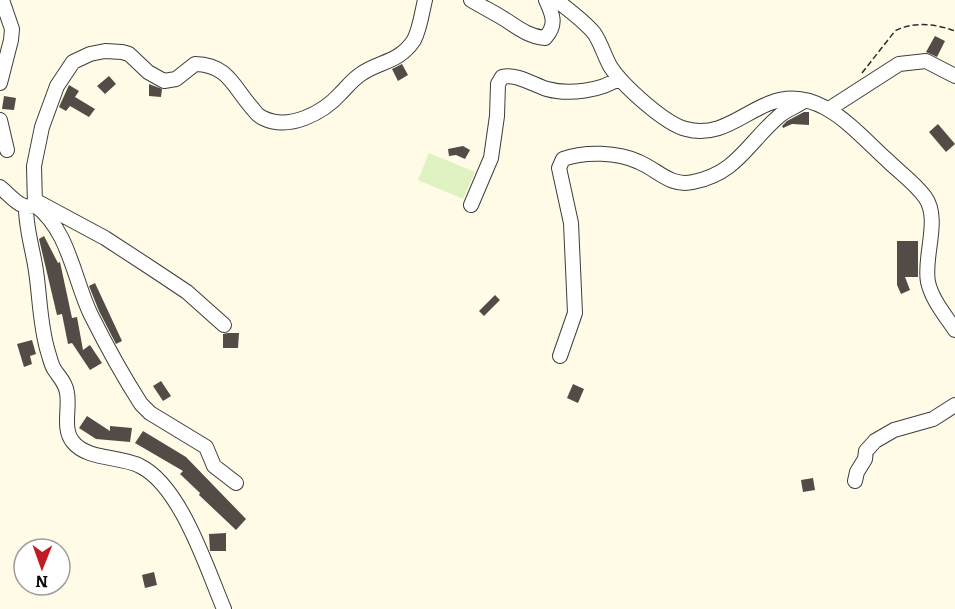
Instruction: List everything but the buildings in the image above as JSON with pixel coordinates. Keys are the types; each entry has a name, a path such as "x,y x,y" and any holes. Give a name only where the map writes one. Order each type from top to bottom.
{"street":[{"path":"0,83 12,29 2,0"},
{"path":"224,609 203,556 177,505 153,474 128,461 94,454 82,449 72,441 68,427 66,387 54,368 43,332 36,269 27,224 32,205 34,166 47,108 61,78 73,62 105,51 129,54 148,72 164,81 176,79 195,64 207,64 219,69 235,84 248,105 261,118 274,121 294,121 314,114 361,74 388,62 403,52 414,40 425,0"},
{"path":"471,0 520,30 534,37 545,38 552,31 554,20 546,0"},
{"path":"556,0 592,32 602,45 609,64 635,96 673,124 698,131 725,128 759,108 781,99 806,100 829,109 925,197 930,206 931,217 928,280 940,309 955,330"},
{"path":"829,109 899,64 926,61 955,76"},
{"path":"471,205 491,158 497,116 498,84 502,77 513,77 562,91 609,85 620,78"},
{"path":"560,356 575,313 572,232 559,168 563,159 586,154 623,157 638,161 672,182 692,183 730,167 781,114 806,100"},
{"path":"0,120 7,150"},
{"path":"0,188 105,238 187,292 224,325"},
{"path":"32,205 49,219 61,239 91,316 141,404 150,413 206,447 214,466 236,483"},
{"path":"855,481 856,472 866,451 875,441 894,430 933,419 955,405"}],"path":[{"path":"858,77 899,28 913,24 955,31"}],"green space":[{"path":"429,153 475,172 463,199 418,180"}]}
